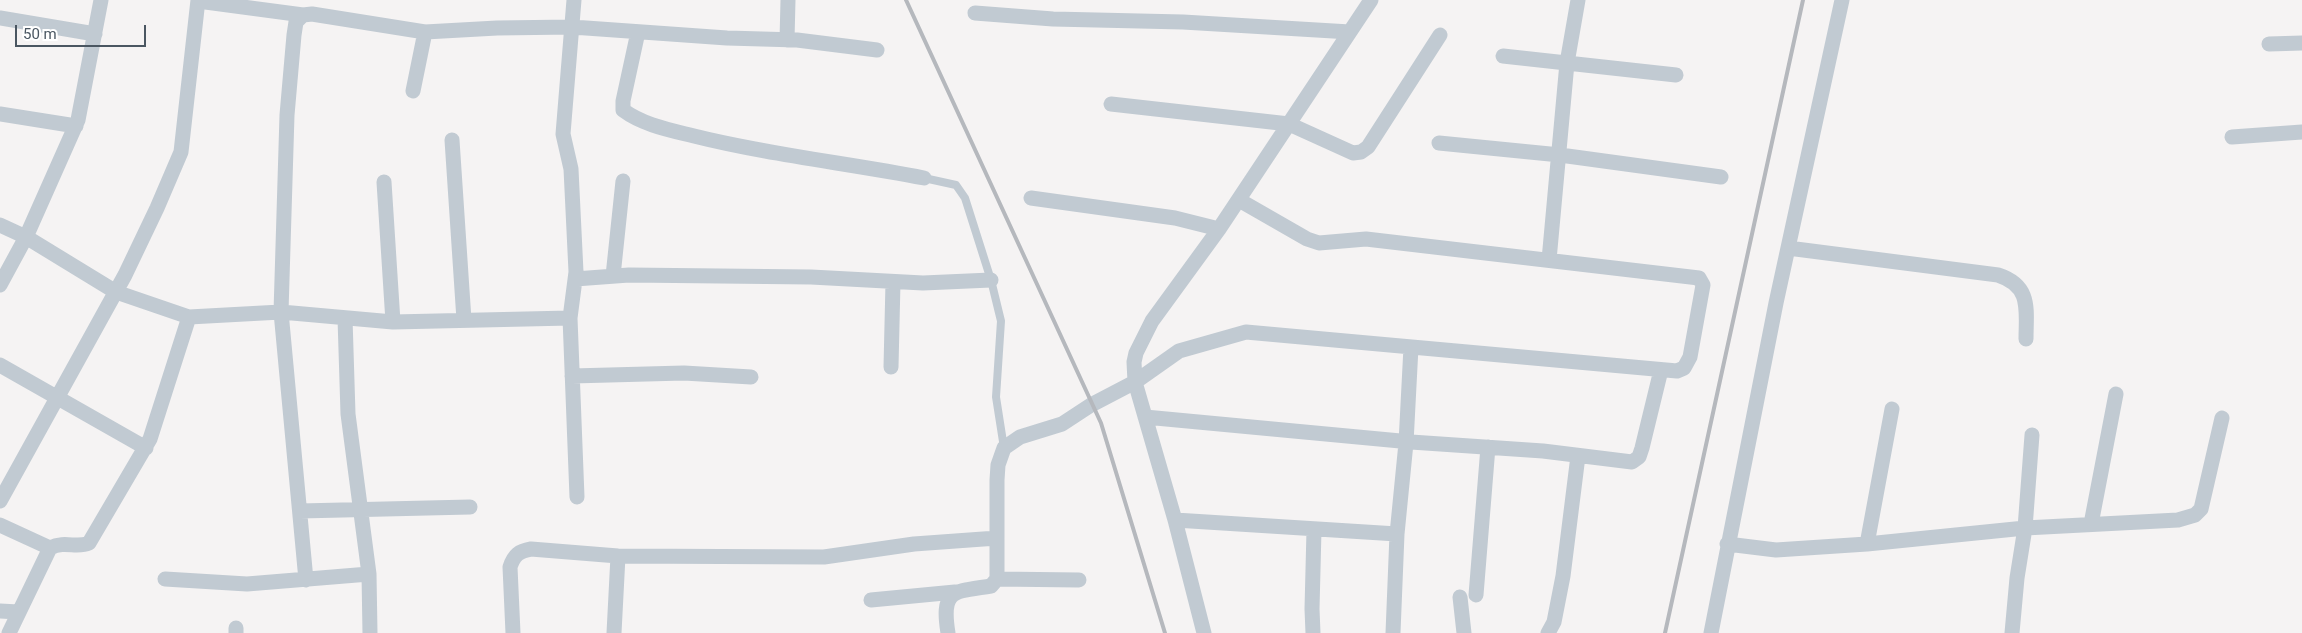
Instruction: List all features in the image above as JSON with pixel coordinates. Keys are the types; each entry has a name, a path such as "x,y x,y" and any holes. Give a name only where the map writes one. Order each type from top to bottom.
{"street":[{"path":"0,285 26,237 76,126 101,0"},
{"path":"0,502 116,292 157,208 181,152 198,0 303,15 312,14 425,32 497,28 572,27 727,38 787,40 877,50"},
{"path":"574,0 563,134 571,170 575,279 570,318 577,498"},
{"path":"787,40 788,0"},
{"path":"1204,633 1175,520 1135,382 1136,353 1148,328 1239,200 1371,0"},
{"path":"1549,260 1568,63 1578,0"},
{"path":"1711,633 1788,248 1842,0"},
{"path":"976,13 1053,19 1183,22 1350,32"},
{"path":"303,15 296,22 288,106 281,312 306,580"},
{"path":"0,18 95,34"},
{"path":"413,91 425,32"},
{"path":"638,32 623,101 623,110 634,118 664,129 738,147 924,178"},
{"path":"1110,104 1289,124 1353,153 1362,152 1368,147 1440,35"},
{"path":"2269,44 2302,43"},
{"path":"1503,56 1676,75"},
{"path":"0,114 76,126"},
{"path":"2232,137 2302,132"},
{"path":"452,140 464,320"},
{"path":"1439,143 1560,154 1721,177"},
{"path":"613,276 623,181"},
{"path":"384,182 394,322"},
{"path":"1031,198 1175,218 1219,229"},
{"path":"870,600 955,592 991,586 997,579 997,480 998,465 1004,448 1020,437 1062,424 1091,405 1135,382 1179,351 1246,332 1661,370 1677,371 1688,363 1703,282 1699,278 1366,239 1319,243 1307,239 1239,200"},
{"path":"0,225 26,237 116,292 189,317 281,312 394,322 570,318"},
{"path":"1788,248 1998,275 2008,278 2021,287 2026,306 2026,339"},
{"path":"575,279 613,276 810,277 893,282 991,280"},
{"path":"891,367 893,282"},
{"path":"9,633 50,548 59,544 84,546 90,543 146,448 189,317"},
{"path":"345,318 348,414 369,574 370,633"},
{"path":"1393,633 1396,534 1406,442 1411,347"},
{"path":"0,365 146,448"},
{"path":"1145,417 1406,442 1488,447 1632,462 1638,457 1661,370"},
{"path":"572,376 684,373 751,377"},
{"path":"2091,524 2116,394"},
{"path":"1867,544 1892,409"},
{"path":"1728,544 1776,550 1867,544 2025,528 2178,520 2195,515 2201,509 2222,418"},
{"path":"2012,633 2017,578 2025,528 2032,435"},
{"path":"1476,595 1488,447"},
{"path":"1548,633 1554,622 1563,576 1578,456"},
{"path":"300,511 361,508 470,507"},
{"path":"1175,520 1396,534"},
{"path":"0,525 50,548"},
{"path":"1313,633 1314,530"},
{"path":"513,633 510,567 514,558 522,550 531,549 618,556 824,557 914,544 997,538"},
{"path":"614,633 618,556"},
{"path":"165,579 247,584 369,574"},
{"path":"997,579 1079,580"},
{"path":"948,633 945,609 948,600 955,592"},
{"path":"1460,597 1464,633"},
{"path":"0,611 18,612"}],"lane":[{"path":"924,178 956,185 964,198 991,280 1001,321 996,397 1004,448"}],"railway":[{"path":"906,0 1101,423 1165,633"},
{"path":"1665,633 1803,0"}]}
